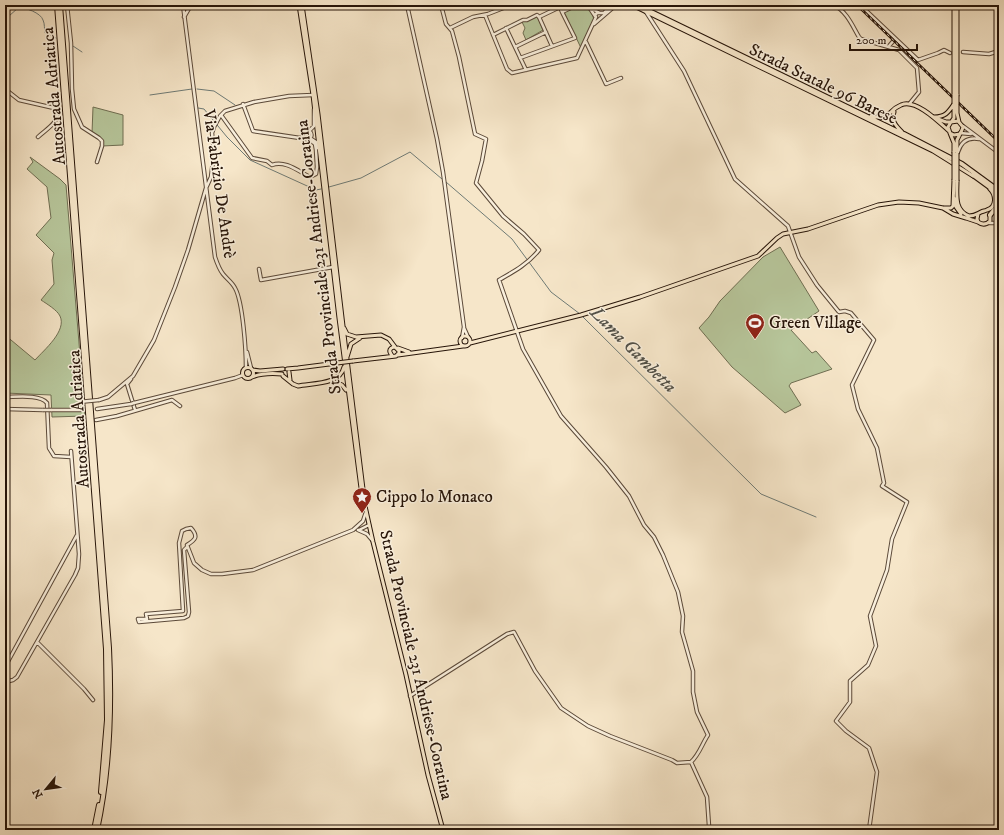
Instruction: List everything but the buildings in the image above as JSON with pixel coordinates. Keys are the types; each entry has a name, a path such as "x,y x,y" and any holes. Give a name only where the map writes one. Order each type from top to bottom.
{"highway":[{"name":"Autostrada Adriatica","path":"58,5 110,648 110,742 103,797 95,830"},
{"name":"Strada Statale 96 Barese","path":"904,134 962,164 999,191"},
{"name":"Strada Statale 96 Barese","path":"973,175 999,194"},
{"path":"991,217 999,206"}],"main road":[{"path":"5,9 7,5"},
{"name":"Strada Provinciale 231 Andriese-Coratina","path":"301,5 333,267 365,506"},
{"name":"Strada Provinciale 231 Andriese-Coratina","path":"301,5 317,108 357,462 369,525 429,781 443,830"},
{"name":"Strada Statale 96 Barese","path":"632,5 933,151 973,175"},
{"name":"Strada Statale 96 Barese","path":"638,5 904,134"},
{"path":"956,5 955,104 954,118 948,127 956,152"},
{"path":"865,115 880,118 887,116 902,104 910,103 932,117 949,132 956,135 960,134"},
{"path":"932,117 941,117 946,115 955,104"},
{"path":"287,371 287,376 273,373 258,374 247,378 243,375 246,368 260,371 287,371 298,368 466,346 479,340 602,309 758,256 779,237 790,232 808,228 885,203 912,202 943,208 952,207 954,204 957,143 963,128 955,104"},
{"path":"894,110 894,122 904,134"},
{"path":"932,117 944,121 961,123"},
{"path":"955,181 959,208 964,214 969,216 978,214 992,207 994,203 994,195 989,188 973,175"},
{"path":"954,198 958,210 966,218"},
{"path":"943,208 953,214 984,225 988,223 991,217 986,211"},
{"path":"978,214 978,222"},
{"path":"341,317 347,334 356,337 381,335 389,339 397,347 411,353"},
{"path":"452,347 465,336 479,340"},
{"path":"282,375 298,386 330,381 337,378 341,374 344,367 345,358 352,344 355,340 362,337"},
{"path":"469,338 470,343"},
{"path":"389,339 392,356"},
{"path":"461,339 461,344 463,346"},
{"path":"379,357 390,349 397,347"},
{"path":"397,347 399,352 398,355"},
{"path":"252,369 254,374 252,377"},
{"path":"282,375 281,371 287,371"},
{"path":"287,371 291,382"},
{"path":"330,381 342,385 346,389 349,398"}],"street":[{"path":"67,5 71,43 74,110 82,127 102,141 97,162"},
{"path":"184,5 191,5"},
{"name":"Via Fabrizio De Andrè","path":"184,5 184,17 215,257 217,265 235,287 238,296 245,348"},
{"path":"184,17 191,5"},
{"path":"407,5 442,165 464,327 469,338"},
{"path":"410,696 487,646 507,634 514,632 535,671 560,708 588,726 677,763 691,762 695,758 701,744 708,735 697,712 693,692 693,671 682,632 683,616 678,592 663,555 654,537 644,525 629,496 606,467 561,416 523,349 499,280 528,261 539,250 524,234 503,216 476,183 486,139 475,134 463,73 450,28 446,24 440,5"},
{"path":"450,28 473,17 485,15 511,5"},
{"path":"562,12 577,5"},
{"path":"584,5 600,13"},
{"path":"485,15 507,69 512,73 578,58 594,24 596,14 606,12 611,5"},
{"path":"594,24 616,5"},
{"path":"834,5 840,8 845,14 858,37 900,50 917,68 920,92 910,103"},
{"path":"860,5 918,60 938,53 942,50 950,53"},
{"path":"493,34 537,15 539,17 560,7 575,38 520,58"},
{"path":"589,7 596,17 600,18"},
{"path":"646,12 684,71 735,179 788,226 796,252 818,285 840,312 845,311 852,313 874,340 852,385 858,409 877,448 884,482 882,486 907,502 892,539 887,570 870,616 876,646 868,665 850,681 850,702 836,721 846,731 869,748 877,772 869,830"},
{"path":"600,13 600,18"},
{"path":"539,17 552,46"},
{"path":"506,28 526,70"},
{"path":"515,47 546,32"},
{"path":"889,46 895,39"},
{"path":"585,42 606,84 621,78"},
{"path":"962,52 989,54 999,52"},
{"path":"5,89 19,100 54,108 58,111 53,125 38,137"},
{"path":"135,410 127,384 133,377 154,340 188,250 206,188 211,177 214,152 212,133 221,114 243,104 289,96 313,95"},
{"path":"243,104 254,131 300,138 304,137 316,142 320,155"},
{"path":"304,137 303,133 306,130 309,131 314,126 314,107"},
{"path":"221,114 252,158 267,161 272,164 284,164 310,177 316,174 318,162 316,146 309,139"},
{"path":"961,123 999,153"},
{"path":"309,131 311,135 309,139"},
{"path":"960,134 973,134"},
{"path":"956,152 967,139 973,138 982,140"},
{"path":"991,217 998,223"},
{"path":"988,223 998,223"},
{"path":"259,269 261,280 333,267"},
{"path":"461,339 464,327"},
{"path":"245,348 246,368"},
{"path":"245,348 252,369"},
{"path":"97,409 132,403 243,375"},
{"path":"79,402 99,400 108,397 133,376"},
{"path":"5,398 39,397 45,400 47,403 48,448 54,456 71,457"},
{"path":"96,420 117,416 172,400 180,406"},
{"path":"5,409 82,410"},
{"path":"5,682 13,680 17,677 78,568 79,554 71,451"},
{"path":"187,547 194,563 202,570 211,574 253,570 353,530 364,519 366,512"},
{"path":"359,525 369,525"},
{"path":"353,530 358,530 369,525"},
{"path":"191,528 195,532 196,537 194,541 187,545 187,547 184,550 189,612 188,616 184,618 139,622 138,619 146,619 146,614 184,611 180,537 182,531 191,528"},
{"path":"358,530 367,534 373,542"},
{"path":"5,667 77,535"},
{"path":"37,642 93,700"},
{"path":"691,762 707,797 709,826 712,830"}],"green space":[{"path":"578,5 587,7 594,20 581,48 564,12"},
{"path":"535,17 538,18 543,30 526,40 523,33 525,28 522,22"},
{"path":"93,107 123,115 123,145 102,146 103,143 92,133"},
{"path":"30,157 66,185 85,416 52,417 51,395 5,393 5,335 35,360 54,340 58,334 61,322 60,316 57,312 41,300 54,284 52,260 54,253 36,235 51,218 47,187 27,169 33,162"},
{"name":"Green Village","path":"780,247 819,311 791,330 812,353 816,351 832,369 791,383 789,386 801,405 785,413 732,367 699,328 720,301 763,257"}],"waterway":[{"path":"6,17 18,8 25,8 42,17 45,33 56,38"},
{"name":"Lama Gambetta","path":"73,46 82,52"},
{"path":"150,95 192,89"},
{"path":"197,89 214,91 235,105"},
{"name":"Lama Gambetta","path":"198,108 204,109 227,137 250,160 316,190 321,189"},
{"name":"Lama Gambetta","path":"329,187 361,178 410,152 442,179"},
{"name":"Lama Gambetta","path":"446,182 512,239 551,292 580,314"},
{"name":"Lama Gambetta","path":"583,317 761,494 816,517"}],"railway":[{"path":"857,5 999,142"}],"place":[{"name":"Green Village","path":"755,340"},
{"name":"Cippo lo Monaco","path":"362,514"}]}
